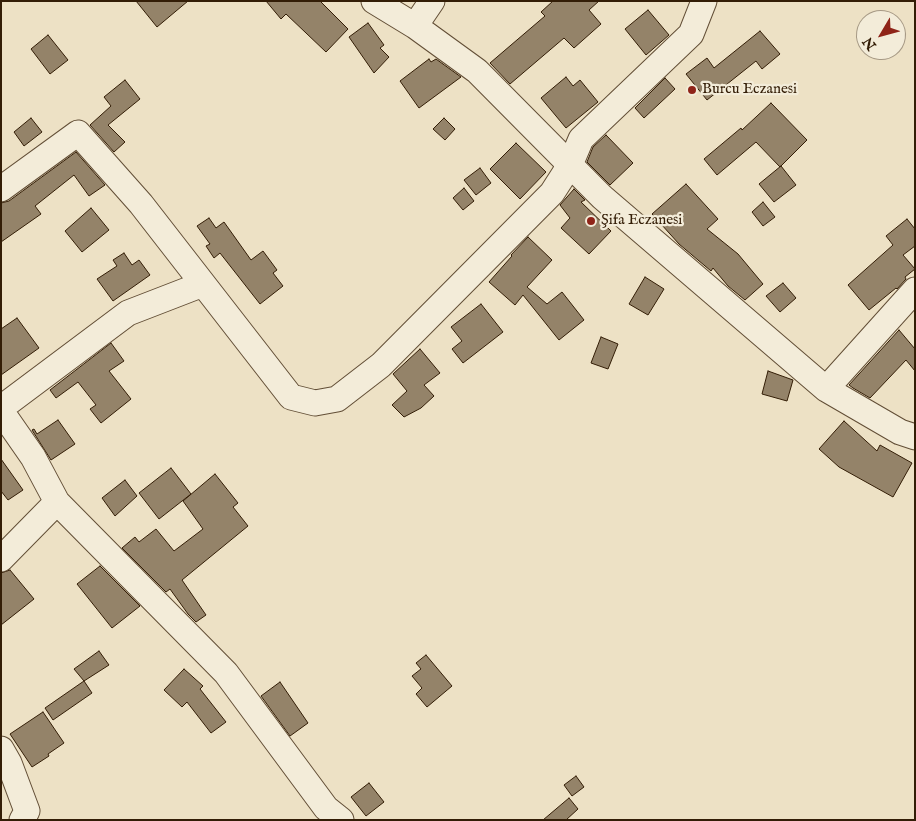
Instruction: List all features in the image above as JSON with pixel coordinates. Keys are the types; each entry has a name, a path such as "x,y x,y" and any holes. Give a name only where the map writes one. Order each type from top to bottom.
{"street":[{"path":"374,1 415,26 478,71 602,197 826,389 900,432 915,437"},
{"path":"415,26 432,1"},
{"path":"1,189 78,133 142,204 291,397 315,403 337,399 381,365 552,193 570,165 581,139 691,34 704,1"},
{"path":"203,284 128,313 1,410 33,457 57,502 226,673 326,808 341,820"},
{"path":"826,389 915,290"},
{"path":"1,559 57,502"},
{"path":"1,749 9,763 26,811 22,820"}],"building":[{"path":"136,1 188,1 157,27"},
{"path":"266,1 320,1 348,29 326,52 286,14 281,19"},
{"path":"553,1 599,1 589,10 601,24 574,48 564,38 510,84 490,63 545,16 541,12"},
{"path":"648,10 669,35 646,55 625,29"},
{"path":"368,23 384,45 380,48 389,57 374,73 349,37"},
{"path":"760,31 780,54 762,69 756,61 707,100 686,74 707,58 714,68"},
{"path":"48,35 68,60 50,74 31,49"},
{"path":"429,59 431,62 436,59 461,77 419,108 400,81"},
{"path":"566,77 573,86 580,80 598,102 566,128 541,98"},
{"path":"665,78 675,89 644,118 635,108"},
{"path":"125,80 140,99 108,125 125,142 114,152 90,125 111,106 104,97"},
{"path":"771,103 807,140 780,167 756,142 717,175 704,159 741,128 742,130"},
{"path":"31,118 42,132 24,146 14,132"},
{"path":"444,118 455,129 445,140 433,129"},
{"path":"606,135 633,163 610,185 587,162 593,147"},
{"path":"516,143 546,172 520,199 490,169"},
{"path":"76,152 105,185 89,196 74,175 35,206 41,214 1,242 1,203 9,201"},
{"path":"781,166 796,185 774,202 759,184"},
{"path":"480,168 491,183 476,195 464,180"},
{"path":"686,184 718,219 707,229 738,254 763,284 745,300 728,286 713,268 711,271 679,244 652,214"},
{"path":"464,188 474,201 463,210 453,198"},
{"path":"574,189 585,200 581,202 611,231 589,254 561,228 570,218 560,205"},
{"path":"763,202 775,217 763,226 752,212"},
{"path":"91,208 109,230 82,252 65,231"},
{"path":"209,218 216,228 224,222 251,260 263,251 277,270 273,273 283,286 260,304 220,253 214,258 206,246 210,244 197,226"},
{"path":"907,219 915,229 915,246 903,255 915,269 905,277 906,279 897,289 869,310 848,285 893,245 886,236"},
{"path":"528,237 552,260 527,287 547,304 562,292 584,320 559,340 523,295 515,305 489,282"},
{"path":"124,253 132,265 139,260 150,275 113,301 97,279 117,266 113,260"},
{"path":"645,277 664,289 648,315 629,304"},
{"path":"783,283 796,298 780,312 766,296"},
{"path":"481,304 503,332 463,363 452,349 462,341 451,327"},
{"path":"17,318 39,348 1,375 1,329"},
{"path":"899,330 915,349 915,371 906,360 870,398 849,385"},
{"path":"601,337 618,344 608,369 591,363"},
{"path":"111,343 124,361 109,371 131,399 101,423 90,409 96,405 78,382 56,398 50,390"},
{"path":"420,349 440,373 424,385 434,396 421,408 404,417 392,405 407,391 393,374"},
{"path":"768,371 793,380 787,401 762,394"},
{"path":"58,420 75,444 51,460 32,430 34,429 37,434"},
{"path":"844,421 877,451 880,445 912,463 893,497 839,467 819,449"},
{"path":"1,459 23,490 8,500 1,491"},
{"path":"171,468 191,494 159,519 139,493"},
{"path":"215,474 238,503 233,507 248,526 182,580 206,615 196,622 170,589 166,592 122,548 135,537 139,542 156,529 174,551 203,529 183,501"},
{"path":"125,480 137,496 115,516 102,498"},
{"path":"100,566 140,606 112,628 77,584"},
{"path":"10,570 34,599 1,625 1,573"},
{"path":"99,651 109,665 84,681 74,669"},
{"path":"426,655 452,686 427,707 416,694 422,688 412,676 421,669 416,663"},
{"path":"184,669 203,686 200,689 226,722 211,733 187,702 182,707 164,690"},
{"path":"84,681 92,693 53,720 45,708"},
{"path":"280,682 308,723 290,736 261,696"},
{"path":"43,712 64,743 32,767 10,734"},
{"path":"576,776 584,787 572,796 564,785"},
{"path":"369,783 384,802 366,816 351,797"},
{"path":"569,798 578,809 566,820 543,820"}],"place":[{"name":"Burcu Eczanesi","path":"692,90"},
{"name":"Şifa Eczanesi","path":"591,221"}]}
